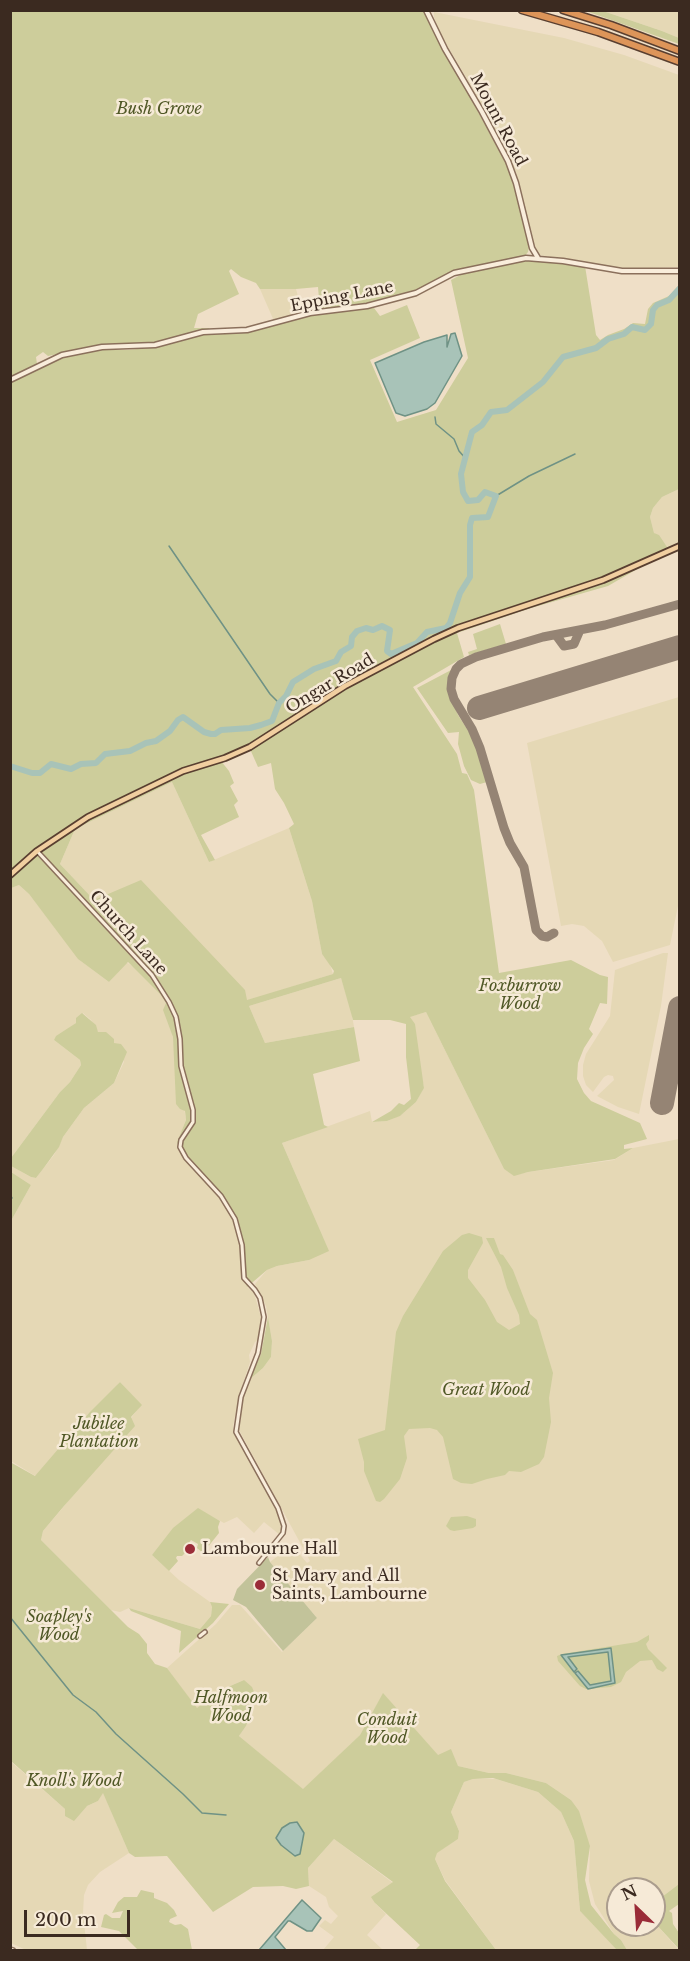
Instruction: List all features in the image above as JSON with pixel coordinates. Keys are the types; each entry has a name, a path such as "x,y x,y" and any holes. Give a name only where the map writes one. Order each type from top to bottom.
{"highway":[{"path":"522,10 592,30 680,62"},
{"path":"563,10 620,28 680,51"}],"main road":[{"name":"Ongar Road","path":"10,875 59,835 117,802 183,771 225,758 250,747 345,686 458,628 603,580 680,546"}],"street":[{"name":"Mount Road","path":"426,11 508,161 516,183 532,248 539,258"},
{"path":"526,258 532,248"},
{"name":"Epping Lane","path":"10,380 62,355 102,347 155,345 203,332 247,330 310,313 367,306 416,293 454,273 526,258 616,270 680,271"},
{"name":"Church Lane","path":"37,851 152,975 176,1017 181,1066 193,1122 181,1140 180,1147 186,1158 221,1196 236,1220 242,1245 244,1278 260,1298 264,1317 258,1353 241,1397 236,1432 279,1508 284,1526 283,1533 259,1563"},
{"path":"200,1636 205,1632"}],"green space":[{"name":"Bush Grove","path":"11,11 424,11 512,175 529,246 528,252 524,257 463,268 415,292 345,309 320,310 318,287 260,289 256,283 241,277 231,269 229,271 239,294 198,314 194,328 209,328 209,330 153,344 103,345 48,356 43,352 36,357 37,364 11,378"},
{"path":"586,11 603,11 662,31 679,38 679,44"},
{"path":"603,11 679,11 679,38 662,31"},
{"path":"434,12 564,38 624,55 679,75 679,267 622,269 539,255 535,248 516,172 473,89 438,30"},
{"name":"Foxburrow Wood","path":"532,260 585,266 596,335 600,340 633,323 645,324 648,309 653,303 669,296 679,285 679,489 662,497 653,508 650,517 654,533 659,535 667,547 679,543 679,551 646,564 608,586 531,608 457,633 464,657 413,687 457,754 462,773 467,774 474,790 499,973 571,960 608,977 607,1004 600,1003 589,1029 593,1034 578,1063 577,1079 591,1101 640,1123 647,1139 624,1145 624,1149 633,1148 615,1159 514,1176 504,1169 426,1012 410,1017 415,1024 424,1088 416,1102 400,1116 387,1121 372,1122 391,1111 399,1103 404,1105 411,1099 406,1057 406,1024 390,1020 353,1020 341,978 249,1006 265,1043 354,1027 360,1061 313,1074 324,1125 328,1127 282,1143 329,1251 309,1260 267,1270 247,1287 241,1269 241,1245 234,1219 214,1190 180,1152 177,1142 186,1120 185,1111 176,1104 173,1037 163,1010 166,1003 128,962 109,982 78,959 29,894 19,885 11,888 11,382 58,358 93,350 156,347 203,335 246,332 310,315 374,308 380,316 407,305 420,338 370,360 397,422 436,410 468,358 451,280 464,273","holes":["250,749 258,767 271,763 275,789 294,824 289,828 312,901 322,954 334,971 333,974 247,1000 245,990 141,880 94,900 60,864 75,829 172,782 209,862 215,860 201,835 239,817 234,805 238,801 230,786 234,783 229,771 221,761 179,773 179,771"]},
{"path":"260,289 296,289 302,312 274,321"},
{"path":"679,489 679,543 667,547 654,533 650,517 653,508 662,497"},
{"path":"500,624 506,644 469,655 468,652 477,649 473,634"},
{"path":"453,669 448,679 448,689 458,715 474,740 487,782 480,784 471,780 464,766 458,744 459,732 448,733 417,688"},
{"path":"679,697 680,896 670,945 613,962 602,941 584,926 572,924 561,926 527,743"},
{"path":"172,782 209,862 289,828 312,901 322,954 330,964 333,974 247,1001 94,900 60,864 75,829"},
{"path":"19,885 29,894 81,961 109,982 126,962 162,995 166,1003 173,1037 186,1120 177,1142 179,1151 214,1190 234,1219 241,1245 247,1287 254,1293 261,1317 258,1340 249,1355 250,1362 239,1396 233,1426 234,1434 277,1509 282,1529 280,1535 264,1522 254,1533 237,1517 224,1523 198,1509 152,1555 179,1580 210,1602 211,1616 200,1629 129,1608 120,1612 111,1610 41,1540 43,1531 141,1405 120,1382 37,1477 11,1461 11,1221 31,1185 11,1172 11,1166 36,1178 54,1155 63,1137 84,1108 114,1083 124,1062 114,1043 98,1032 91,1020 83,1013 76,1023 54,1040 80,1060 81,1065 11,1158 10,888"},
{"path":"668,953 661,1006 639,1114 618,1107 597,1096 614,1080 613,1076 604,1077 593,1092 586,1085 583,1065 586,1054 610,1016 615,970"},
{"path":"341,978 354,1027 265,1043 249,1006"},
{"path":"426,1012 504,1169 514,1175 614,1160 633,1148 679,1139 679,1884 666,1894 666,1877 606,1877 606,1921 595,1904 589,1881 590,1846 571,1800 546,1783 506,1773 489,1773 458,1766 438,1756 383,1694 360,1735 303,1790 239,1736 246,1726 244,1680 221,1690 197,1709 167,1668 216,1624 232,1605 240,1605 282,1652 317,1618 270,1562 292,1545 307,1563 310,1561 239,1430 243,1397 249,1380 263,1368 271,1357 272,1341 266,1306 255,1284 267,1270 309,1260 309,1205 282,1143 370,1111 372,1122 387,1121 401,1115 416,1102 424,1087 409,1017"},
{"path":"82,1013 96,1025 98,1032 106,1032 114,1039 114,1043 121,1044 127,1052 114,1083 84,1108 43,1169 36,1178 31,1177 11,1166 11,1158 81,1065 80,1060 54,1040 56,1036 76,1023 76,1018"},
{"path":"11,1172 31,1185 11,1221"},
{"name":"Great Wood","path":"469,1233 482,1237 483,1243 468,1270 468,1278 485,1300 497,1322 509,1330 520,1324 519,1315 501,1267 486,1238 494,1238 500,1254 513,1270 530,1314 537,1320 553,1373 549,1398 551,1422 544,1457 539,1464 521,1472 509,1471 505,1475 472,1484 461,1483 453,1479 443,1437 437,1430 409,1429 404,1436 407,1458 400,1479 384,1499 380,1502 376,1501 364,1471 358,1439 385,1430 396,1332 403,1316 443,1251 462,1235"},
{"path":"268,1317 272,1341 271,1357 263,1368 249,1380 261,1354"},
{"path":"120,1382 142,1405 131,1417 135,1426 43,1531 41,1540 128,1627 139,1634 147,1644 147,1653 155,1664 167,1668 197,1708 221,1690 244,1680 252,1687 256,1697 246,1726 239,1736 303,1789 360,1735 383,1693 438,1755 451,1749 458,1766 489,1773 506,1773 546,1783 571,1800 579,1811 590,1846 585,1880 591,1905 606,1924 606,1937 618,1937 627,1950 617,1950 580,1911 574,1841 561,1812 538,1792 493,1778 464,1782 451,1812 459,1831 458,1839 437,1853 435,1859 445,1881 496,1950 415,1950 420,1945 371,1897 393,1882 334,1839 308,1868 309,1886 296,1889 283,1886 253,1887 213,1912 167,1856 135,1857 129,1853 103,1793 98,1801 87,1806 74,1821 65,1816 65,1809 11,1761 10,1462 35,1476 90,1412"},
{"path":"198,1508 220,1521 219,1533 203,1553 197,1548 198,1544 191,1540 185,1548 185,1553 177,1556 178,1561 169,1571 152,1555 173,1528"},
{"path":"467,1516 476,1519 476,1526 454,1531 446,1526 451,1517"},
{"path":"268,1557 317,1618 283,1651 246,1607 233,1600 237,1589"},
{"path":"210,1602 229,1604 213,1623 179,1653 181,1631 131,1611 129,1608 200,1629 211,1616"},
{"path":"649,1635 646,1644 667,1668 663,1672 657,1669 652,1660 640,1661 626,1672 621,1682 611,1687 589,1689 615,1683 611,1648 561,1656 574,1672 567,1657 609,1651 611,1681 590,1685 578,1671 575,1673 588,1689 586,1689 580,1686 558,1661 557,1656 562,1654 637,1642"},
{"path":"10,1761 65,1809 65,1816 98,1801 103,1792 129,1853 100,1872 88,1885 84,1895 83,1913 87,1950 26,1950 11,1943"},
{"path":"473,1779 496,1779 538,1792 561,1812 574,1841 580,1911 618,1950 496,1950 445,1880 435,1859 436,1853 458,1839 459,1831 451,1812 464,1782"},
{"path":"334,1839 393,1883 375,1903 386,1914 367,1935 383,1950 323,1950 334,1937 319,1926 325,1920 331,1924 338,1916 329,1907 326,1897 309,1886 308,1868"},
{"path":"679,1884 679,1904 669,1911 672,1913 673,1924 679,1933 679,1949 666,1935 666,1894"},
{"path":"141,1890 154,1893 154,1898 167,1903 174,1910 177,1916 169,1922 175,1925 181,1924 188,1929 192,1950 138,1950 119,1931 101,1927 106,1914 112,1918 120,1918 123,1911 112,1913 118,1902 124,1897 137,1897"},
{"path":"666,1935 679,1950 627,1950 618,1937"}],"shaded area":[{"path":"455,333 462,356 435,403 427,409 405,416 396,413 375,363 424,342 447,335 447,347 451,334"},
{"path":"611,1648 615,1683 588,1689 575,1673 578,1671 590,1685 611,1681 608,1652 568,1657 577,1669 574,1672 561,1655"},
{"path":"297,1822 304,1833 300,1854 295,1856 276,1838 282,1828"},
{"path":"302,1900 321,1918 312,1931 307,1931 288,1921 275,1937 286,1950 259,1950"}],"waterway":[{"path":"10,766 32,773 40,773 51,764 71,769 81,764 96,763 105,754 130,751 156,741 170,731 183,717 204,732 211,734 221,730 261,725 272,721 279,703 286,696 293,682 314,669 336,661 341,652 351,646 352,637 357,631 366,628 373,630 382,626 390,630 387,651 391,654 417,643 427,632 446,628 450,623 460,593 470,577 472,518 488,517 496,496 485,492 478,500 468,501 463,492 461,474 472,432 482,425 491,412 507,410 543,382 563,357 596,348 608,339 624,334 632,327 645,330 651,324 653,310 657,305 669,300 680,288"},
{"path":"435,417 436,424 454,439 459,451 466,459"},
{"path":"496,496 529,476 575,454"},
{"path":"169,546 270,694 279,703"},
{"path":"10,1194 12,1198"},
{"path":"10,1617 73,1695 96,1712 116,1734 202,1813 226,1815"}],"taxiway":[{"path":"554,933 547,937 542,936 536,930 524,867 504,828 480,748 472,729 454,699 451,689 452,678 461,664 476,657 543,637 605,625 680,604"},
{"path":"556,635 564,646 574,644 580,630"}],"runway":[{"path":"479,708 680,647"},
{"path":"662,1103 680,1008"}],"place":[{"name":"Lambourne Hall","path":"190,1549"},
{"name":"St Mary and All Saints, Lambourne","path":"260,1585"}],"park label":[{"name":"Jubilee Plantation","path":"99,1433"},
{"name":"Soapley's Wood","path":"59,1626"},
{"name":"Halfmoon Wood","path":"231,1707"},
{"name":"Conduit Wood","path":"387,1729"},
{"name":"Knoll's Wood","path":"74,1781"}]}
